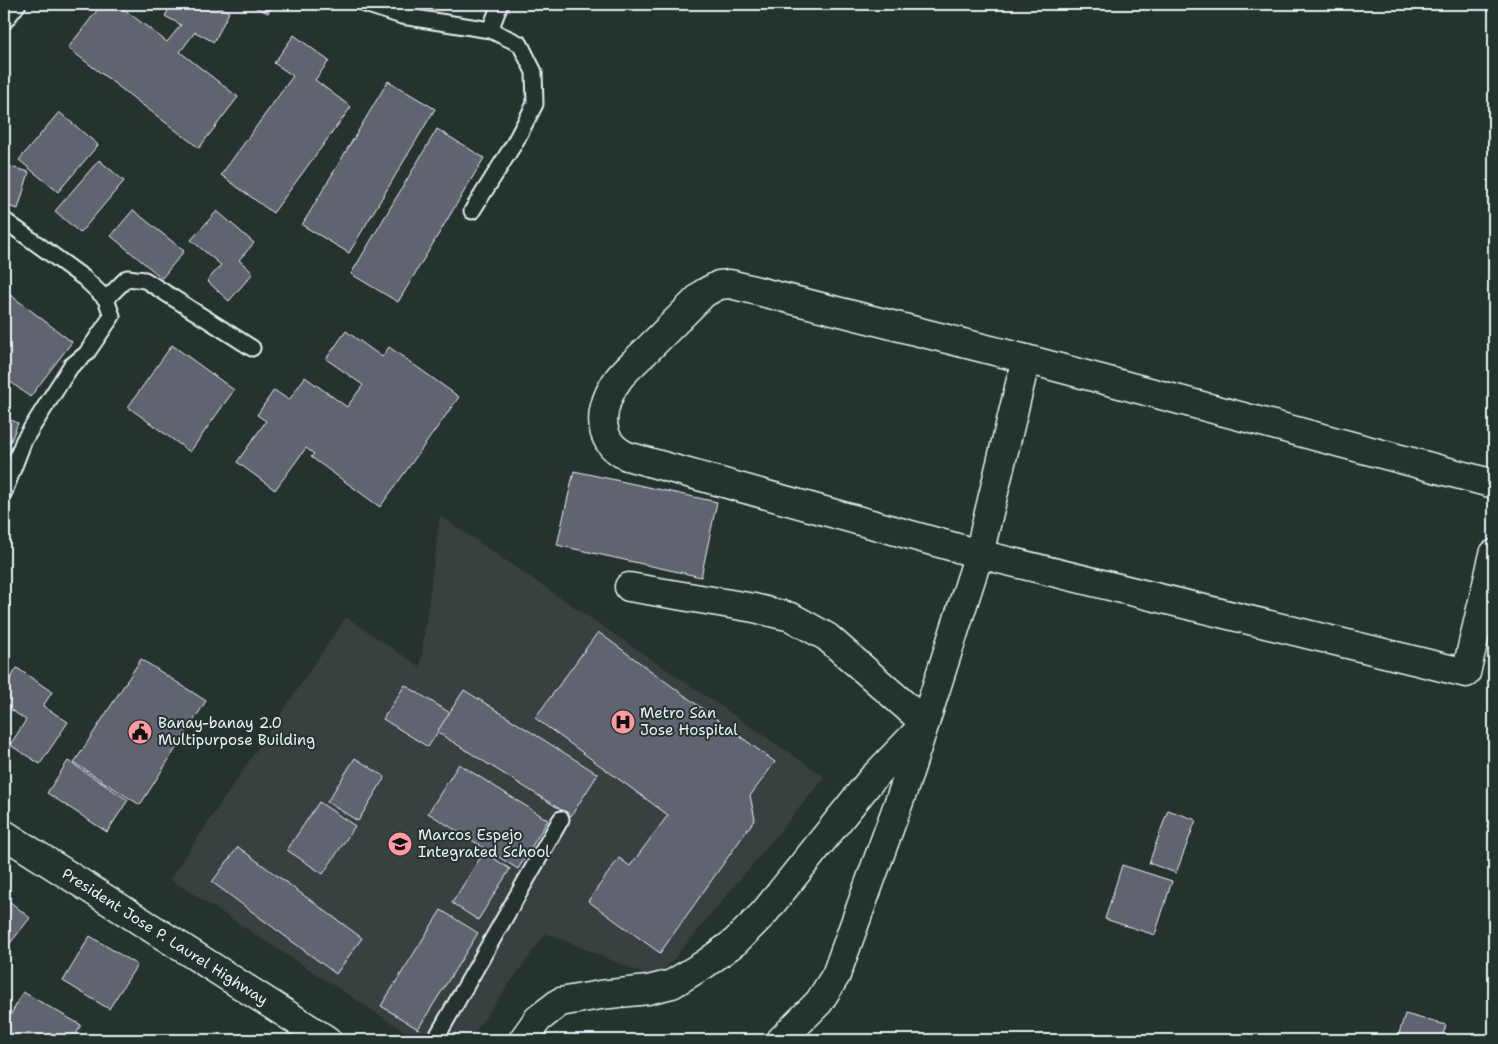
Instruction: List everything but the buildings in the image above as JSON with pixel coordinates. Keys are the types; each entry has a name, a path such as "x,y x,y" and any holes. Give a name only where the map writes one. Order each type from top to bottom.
{"main road":[{"path":"1494,484 1026,359 857,318 746,287 719,285 704,293 620,377 608,397 603,413 608,442 616,451 627,456 979,554 1466,673 1494,554"},
{"path":"781,1040 819,1002 836,975 904,788 979,554 1026,359"},
{"path":"629,587 754,608 791,617 827,637 925,723"},
{"path":"531,1037 538,1019 560,1002 600,995 648,990 672,984 705,964 735,942 764,913 871,780 925,723"},
{"name":"President Jose P. Laurel Highway","path":"4,834 327,1040"}],"lane":[{"path":"4,22 18,4"},
{"path":"365,4 404,10 490,30 520,44 534,72 535,104 514,144 472,211"},
{"path":"490,30 500,4"},
{"path":"4,220 84,278 106,299 112,316 86,354 71,366 24,440 4,492"},
{"path":"106,299 127,278 145,280 252,348"},
{"path":"435,1040 561,820"}],"shaded area":[{"path":"440,516 825,777 657,979 546,933 469,1040 418,1040 170,879 346,617 420,667"}],"place":[{"name":"Metro San Jose Hospital","path":"623,722"},
{"name":"Banay-banay 2.0 Multipurpose Building","path":"140,732"},
{"name":"Marcos Espejo Integrated School","path":"400,844"}]}
